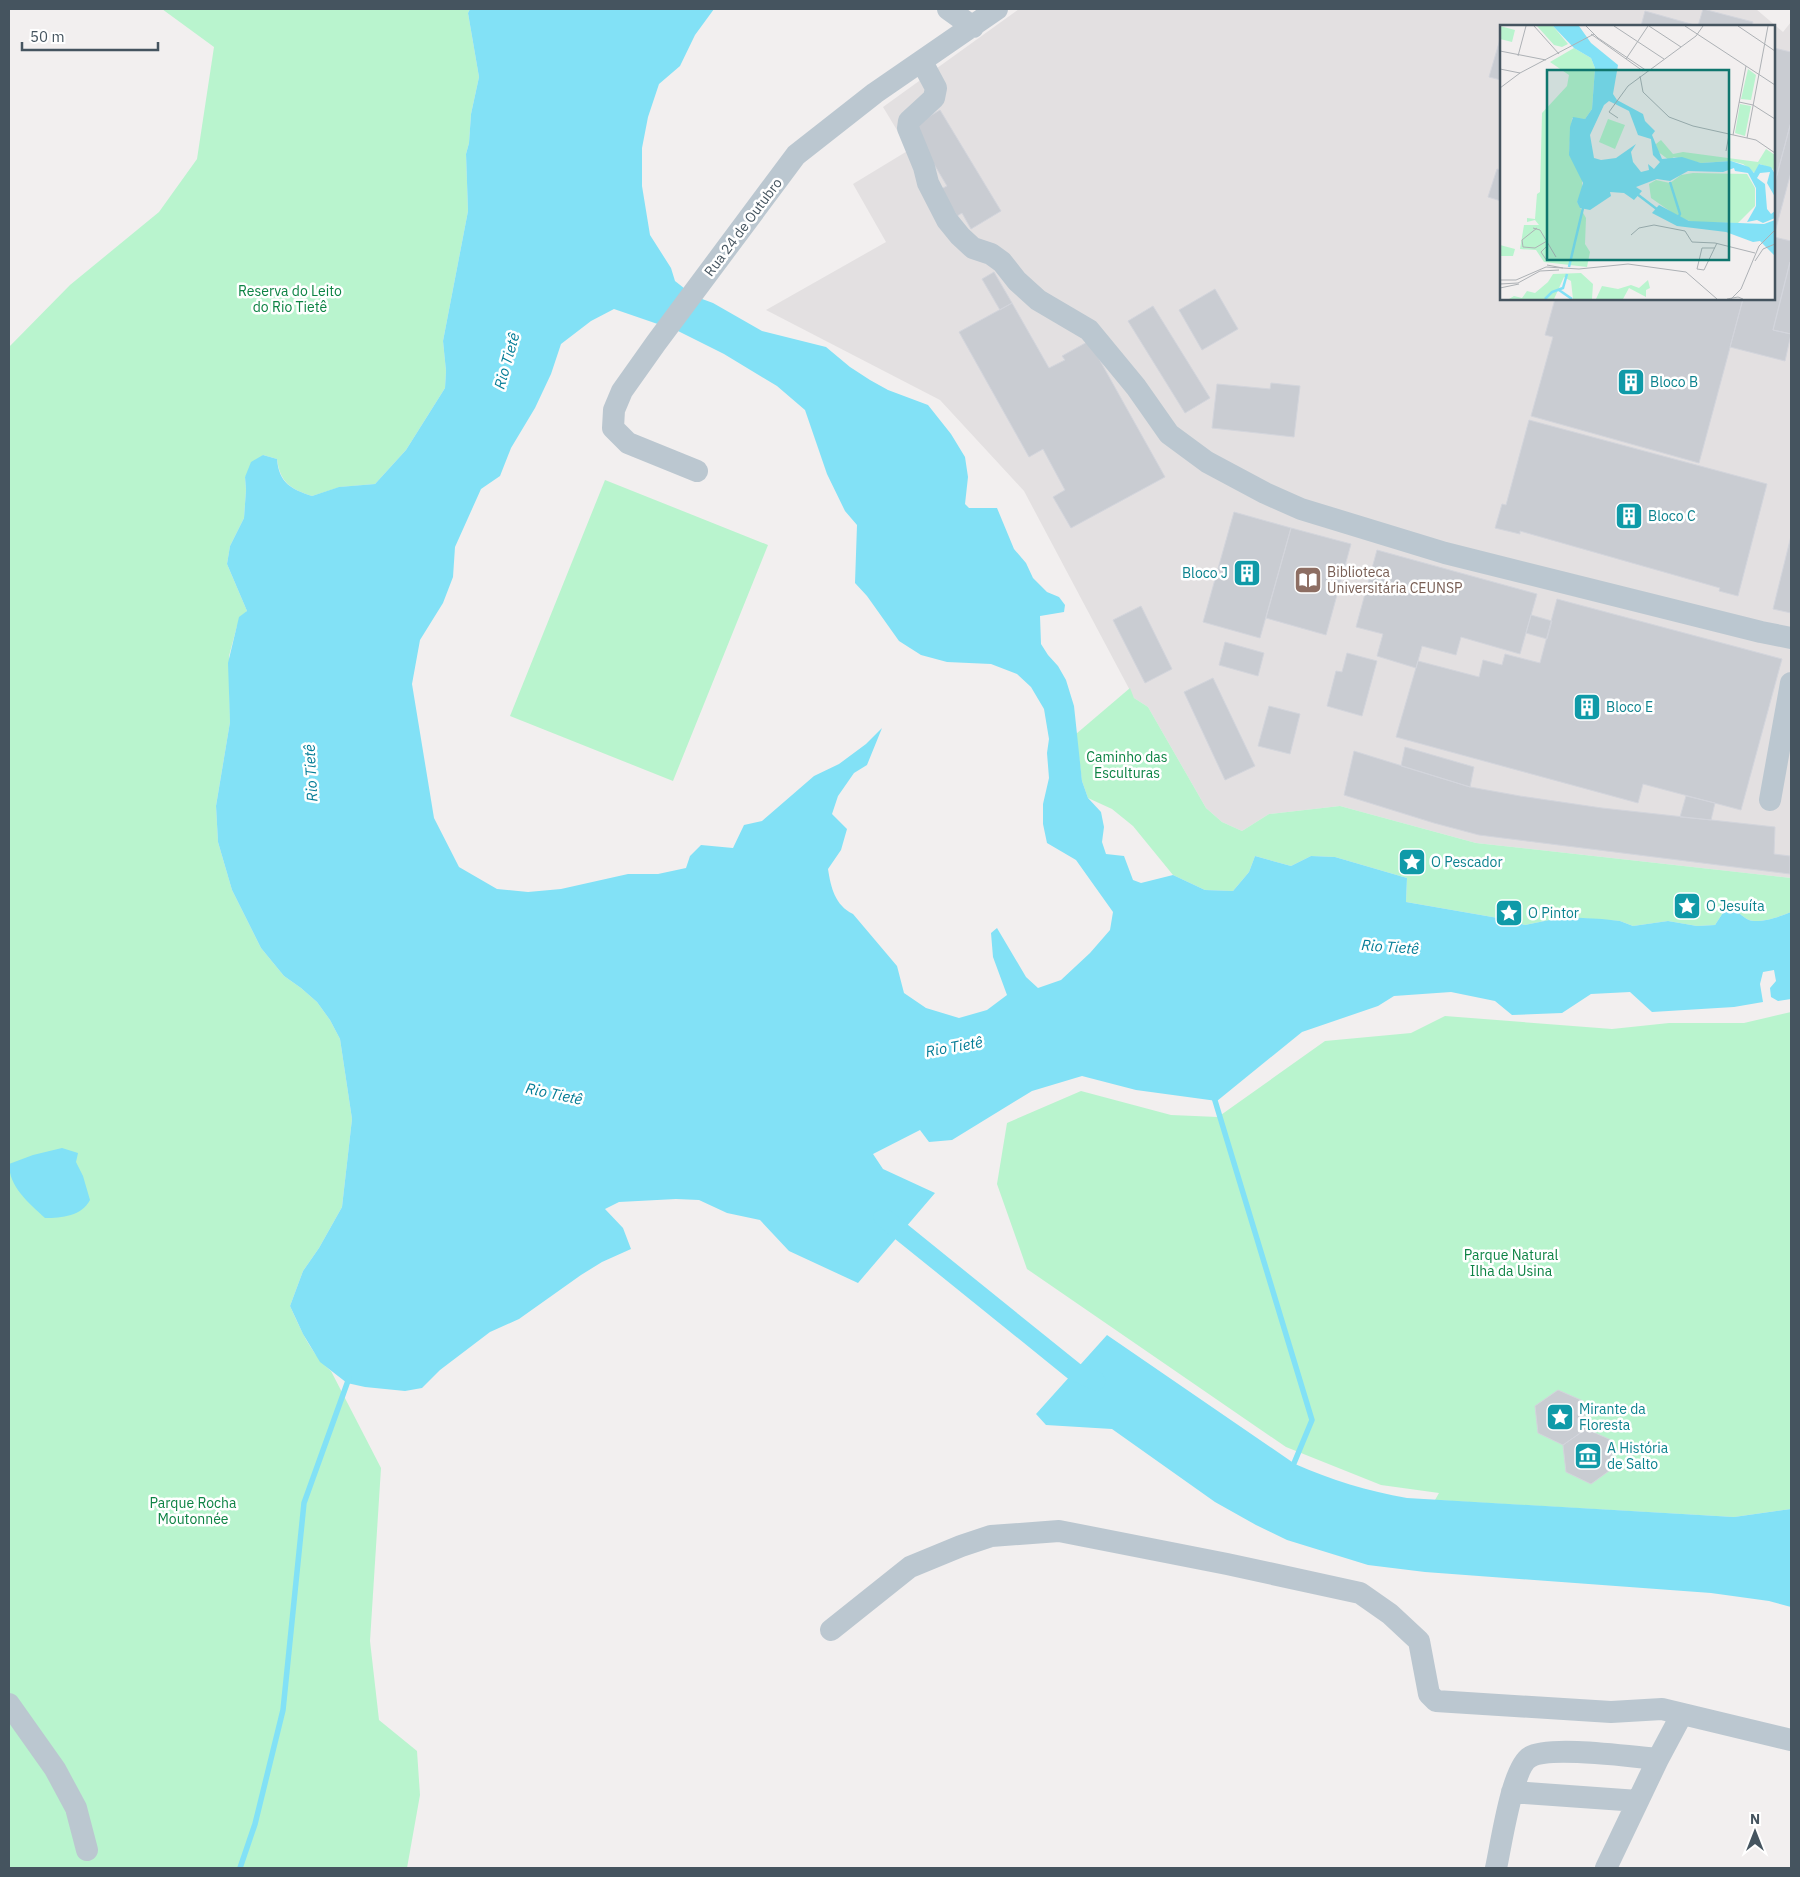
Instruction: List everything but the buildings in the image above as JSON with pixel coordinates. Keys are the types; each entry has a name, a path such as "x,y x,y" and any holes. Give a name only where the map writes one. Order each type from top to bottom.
{"street":[{"path":"948,9 973,26"},
{"name":"Rua 24 de Outubro","path":"697,472 628,443 613,428 614,410 622,391 796,155 875,93 973,26 992,10"},
{"path":"922,62 936,88 934,98 909,121 908,128 924,167 928,183 947,220 973,248 991,254 1002,262 1038,300 1089,330 1136,388 1169,434 1207,462 1265,493 1301,509 1445,553 1791,638"},
{"path":"1770,800 1791,683"},
{"path":"832,1630 910,1567 991,1536 1059,1531 1227,1564 1360,1593 1390,1614 1419,1641 1429,1694 1436,1701 1611,1712 1662,1709 1791,1740"},
{"path":"1606,1868 1658,1759 1682,1714"},
{"path":"13,1719 55,1769 76,1808 87,1850"},
{"path":"1496,1868 1512,1792 1519,1771 1529,1757 1549,1752 1595,1753 1658,1759"},
{"path":"1512,1792 1638,1801"}],"shaded area":[{"path":"1019,9 1756,9 1775,25 1500,25 1500,300 1775,300 1775,25 1783,32 1791,22 1791,878 1476,843 1340,806 1269,814 1242,831 1222,822 1206,808 1148,707 1134,698 1024,491 940,400 766,310 886,242 853,184 909,150 883,107"}],"green space":[{"path":"162,9 470,9 468,13 479,77 471,114 469,143 466,154 468,211 443,341 446,371 445,388 406,450 375,484 340,487 312,496 292,488 281,474 277,459 263,455 245,477 244,518 230,546 227,564 247,611 237,626 229,656 230,722 216,806 218,842 232,890 261,948 284,976 317,1002 330,1020 340,1039 352,1119 342,1207 319,1248 303,1271 290,1306 312,1349 331,1371 381,1468 370,1641 379,1720 417,1751 420,1795 407,1868 9,1868 9,347 70,285 159,212 197,159 214,47"},
{"path":"605,480 768,545 673,781 510,716"},
{"name":"Caminho das Esculturas","path":"1130,688 1134,698 1148,707 1206,808 1222,822 1242,831 1269,814 1340,806 1476,843 1791,878 1791,912 1770,919 1753,921 1744,917 1731,905 1726,908 1715,925 1697,926 1668,921 1633,926 1620,921 1564,917 1525,925 1498,918 1406,902 1407,878 1335,857 1311,856 1291,866 1255,856 1249,872 1233,891 1205,890 1173,875 1133,826 1112,809 1088,798 1082,781 1076,734"},
{"name":"Parque Natural Ilha da Usina","path":"1791,1012 1791,1509 1734,1517 1435,1500 1439,1493 1381,1485 1286,1447 1027,1269 997,1184 1007,1123 1081,1091 1171,1115 1218,1117 1325,1041 1411,1033 1445,1016 1612,1029 1669,1023 1744,1023"}],"water":[{"name":"Rio Tietê","path":"470,9 714,9 695,35 680,66 659,84 648,117 642,148 642,186 650,235 671,268 675,281 694,296 713,303 762,331 826,347 850,367 870,380 888,390 928,405 951,434 965,457 968,477 965,504 969,508 997,508 1014,549 1026,563 1033,578 1047,592 1059,597 1065,605 1064,612 1040,616 1041,644 1066,680 1074,706 1082,781 1088,798 1101,812 1104,827 1102,842 1106,854 1124,856 1133,880 1141,883 1173,875 1205,890 1233,891 1249,872 1255,856 1291,866 1311,856 1335,857 1407,878 1406,902 1498,918 1525,925 1564,917 1620,921 1633,926 1668,921 1697,926 1715,925 1726,908 1731,905 1744,917 1753,921 1770,919 1791,912 1791,999 1778,1001 1771,997 1770,988 1776,981 1774,970 1763,972 1760,984 1763,1002 1734,1007 1652,1012 1630,992 1591,994 1562,1013 1512,1015 1495,1001 1451,992 1394,996 1378,1006 1302,1032 1217,1101 1136,1090 1082,1076 1032,1091 952,1140 929,1142 920,1130 873,1154 883,1169 935,1193 858,1283 789,1251 760,1220 727,1213 699,1200 676,1199 619,1202 605,1209 623,1228 631,1249 602,1262 581,1275 519,1319 490,1332 440,1370 422,1388 405,1391 365,1387 347,1383 320,1362 303,1334 290,1306 303,1271 319,1248 342,1207 352,1119 340,1039 330,1020 317,1002 284,976 261,948 232,890 218,842 216,806 230,722 228,663 239,617 247,611 227,564 230,546 244,518 245,477 251,462 263,455 277,459 280,474 287,484 298,491 312,496 339,487 375,484 406,450 445,388 446,371 443,341 468,211 466,154 469,143 471,114 479,77 468,13","holes":["614,309 678,331 724,354 777,386 805,410 827,474 845,511 857,525 855,583 867,596 899,641 921,655 947,662 991,664 1017,674 1031,687 1044,709 1049,739 1047,753 1049,778 1043,804 1043,824 1047,843 1076,860 1113,912 1110,930 1090,953 1061,980 1038,988 1026,977 997,928 991,933 993,957 1007,995 987,1010 959,1018 926,1008 904,993 897,966 853,914 838,901 832,889 828,869 841,850 847,829 832,814 838,796 854,773 867,765 882,728 866,744 839,764 814,776 762,821 744,825 733,848 701,845 690,856 686,868 658,874 628,874 561,889 528,892 497,889 459,867 434,818 412,684 420,640 443,603 453,577 455,547 481,489 500,476 511,448 535,408 551,374 561,344 591,321"]},
{"path":"62,1148 78,1153 76,1162 83,1176 90,1200 77,1213 65,1217 45,1218 16,1187 12,1180 9,1164 33,1155"},
{"path":"1107,1335 1295,1464 1336,1480 1378,1492 1407,1498 1734,1517 1791,1509 1791,1607 1769,1601 1711,1593 1425,1572 1368,1565 1287,1540 1215,1502 1112,1429 1046,1425 1036,1414"}],"waterway":[{"path":"1213,1094 1312,1420 1292,1468"},
{"path":"883,1217 1075,1372 1096,1381"},
{"path":"240,1868 255,1824 283,1710 304,1503 349,1378"}],"place":[{"name":"Bloco B","path":"1631,382"},
{"name":"Bloco C","path":"1629,516"},
{"name":"Bloco J","path":"1247,573"},
{"name":"Biblioteca Universitária CEUNSP","path":"1308,580"},
{"name":"Bloco E","path":"1587,707"},
{"name":"O Pescador","path":"1412,862"},
{"name":"O Jesuíta","path":"1687,906"},
{"name":"O Pintor","path":"1509,913"},
{"name":"Mirante da Floresta","path":"1560,1417"},
{"name":"A História de Salto","path":"1588,1456"}],"park label":[{"name":"Reserva do Leito do Rio Tietê","path":"290,300"},
{"name":"Parque Rocha Moutonnée","path":"193,1512"}]}
